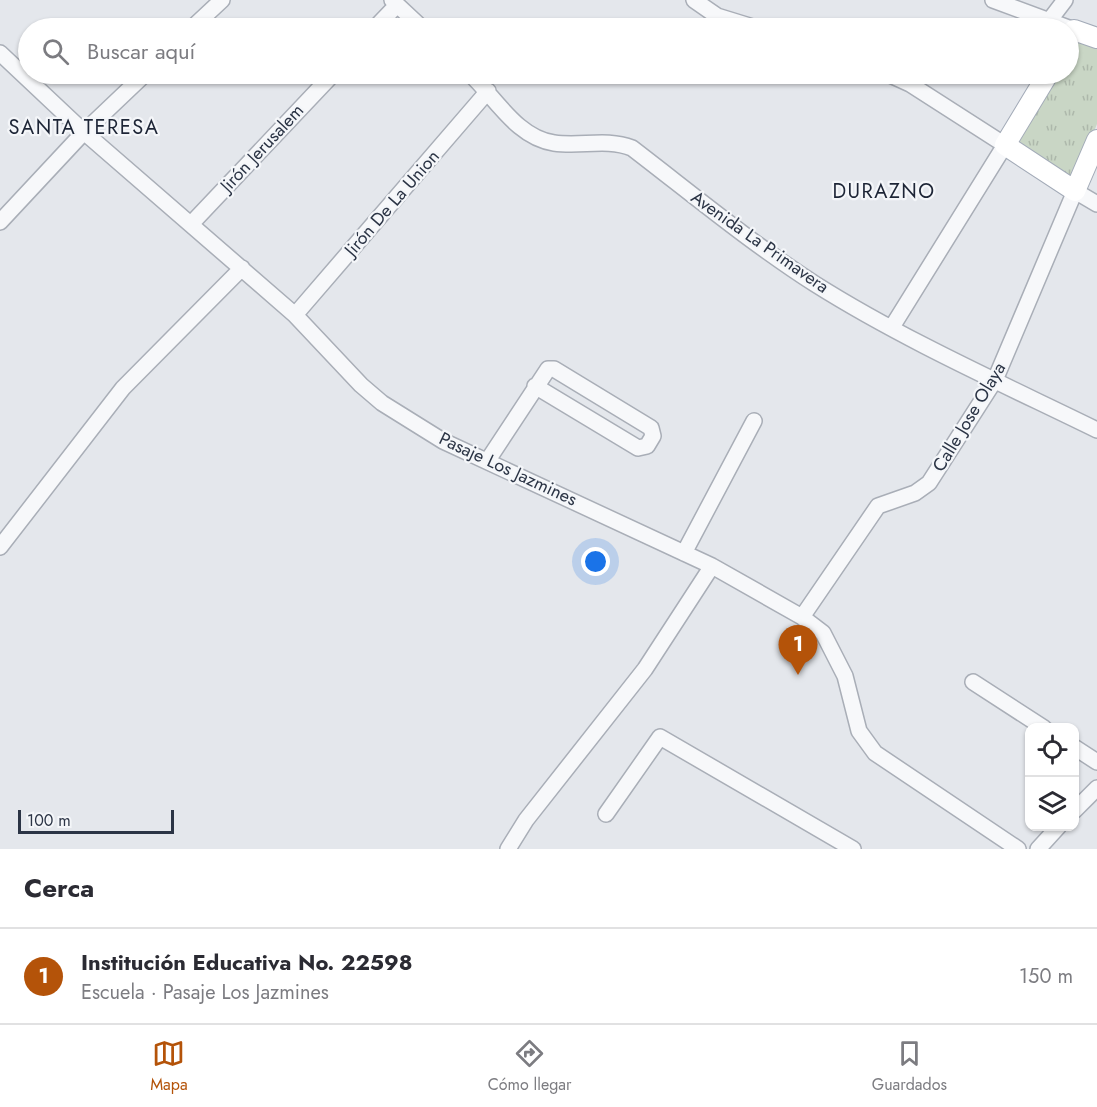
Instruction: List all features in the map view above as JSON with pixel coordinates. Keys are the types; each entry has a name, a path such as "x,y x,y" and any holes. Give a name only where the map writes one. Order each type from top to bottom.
{"main road":[{"path":"1079,36 1097,38"},
{"path":"1042,84 1005,145 1075,191"},
{"name":"Calle Jose Olaya","path":"1075,191 1096,145"}],"street":[{"path":"203,18 222,0"},
{"path":"694,0 724,18"},
{"path":"993,0 1041,18"},
{"path":"1051,18 1065,0"},
{"path":"383,18 395,2 412,18"},
{"name":"Pasaje Los Jazmines","path":"0,54 18,71"},
{"name":"Pasaje Los Jazmines","path":"32,84 84,132 192,223 295,315 361,385 382,403 443,441 488,459 712,566 802,617 823,633 845,676 859,731 875,753 1018,849"},
{"path":"0,222 84,132 134,84"},
{"name":"Jirón Jerusalem","path":"192,223 324,84"},
{"name":"Avenida La Primavera","path":"481,84 521,129 537,138 554,143 617,142 632,148 774,256 816,284 892,327 1097,430"},
{"path":"892,327 1005,145 910,84"},
{"name":"Jirón De La Union","path":"295,315 488,91"},
{"path":"1075,191 1097,204"},
{"name":"Calle Jose Olaya","path":"802,617 878,506 915,493 929,483 995,380 1075,191"},
{"path":"0,547 123,388 242,268"},
{"path":"488,459 544,372 554,369 651,428 653,436 648,446 638,448 535,386"},
{"path":"684,553 754,421"},
{"path":"508,849 526,820 645,669 712,566"},
{"path":"973,682 1036,723"},
{"path":"606,814 660,737 667,738 853,849"},
{"path":"1079,750 1097,762"},
{"path":"1079,806 1097,788"},
{"path":"1038,849 1054,831"}],"green space":[{"path":"1079,39 1097,46 1097,124 1073,184 1011,143 1047,84 1079,84"}],"place":[{"name":"Institución Educativa No. 22598","path":"798,675"}],"district":[{"name":"SANTA TERESA","path":"84,127"},
{"name":"DURAZNO","path":"884,191"}]}
